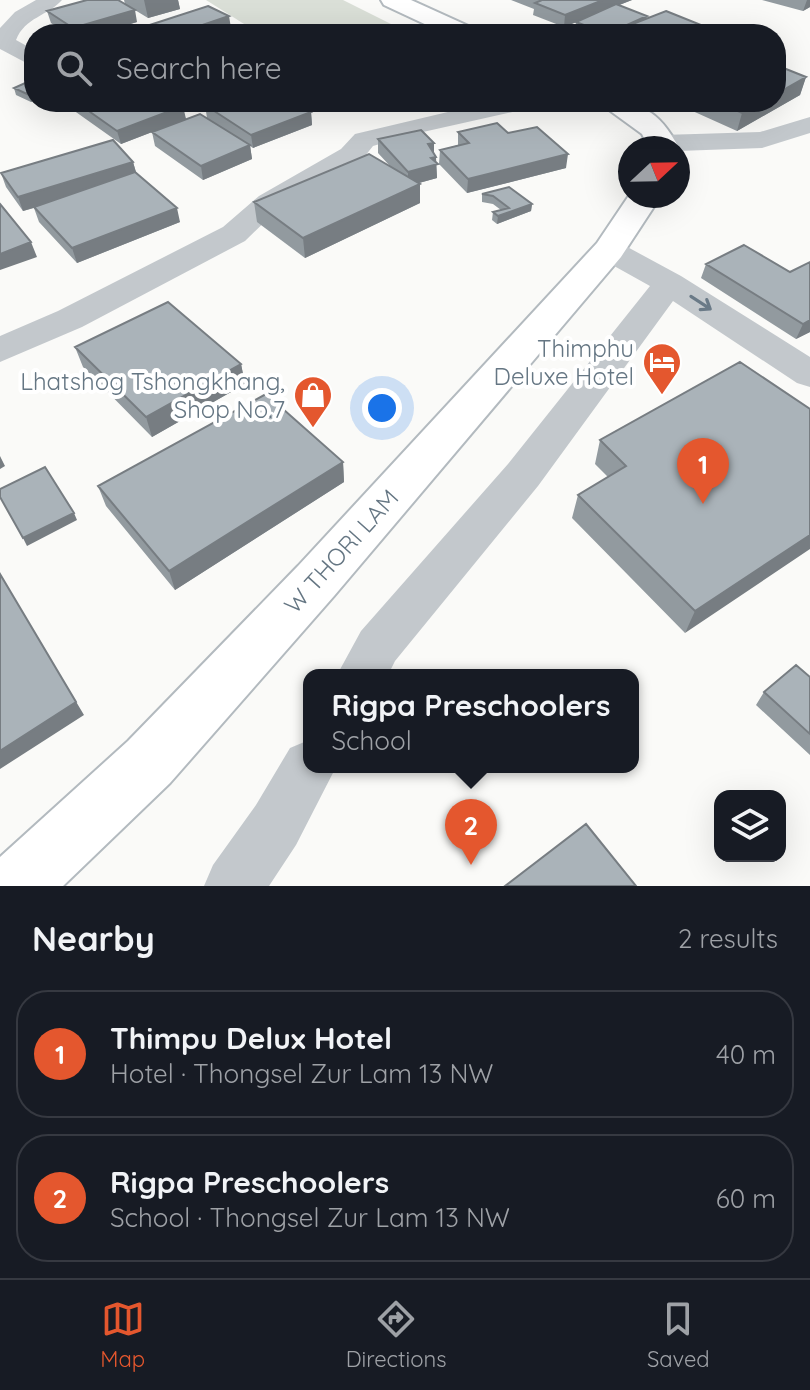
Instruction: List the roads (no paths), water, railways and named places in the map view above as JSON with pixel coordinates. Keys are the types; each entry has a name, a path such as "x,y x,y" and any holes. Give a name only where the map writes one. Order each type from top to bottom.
{"main road":[{"path":"392,0 444,24"},
{"path":"628,112 654,129 658,136"},
{"name":"W THORI LAM","path":"16,886 149,762 316,581 609,250 637,208"}],"street":[{"path":"16,54 4,42 9,27 23,15 52,0"},
{"path":"0,350 70,319 234,234 269,202 351,155 364,140 479,112"},
{"path":"690,144 762,140 810,125"},
{"path":"609,250 669,283 810,374"},
{"path":"365,669 378,646 523,475 669,283"},
{"path":"234,886 276,825 306,773"}],"place":[{"name":"Thimphu Deluxe Hotel","path":"662,396"},
{"name":"Lhatshog Tshongkhang, Shop No.7","path":"313,429"},
{"name":"Thimpu Delux Hotel","path":"703,504"},
{"name":"Rigpa Preschoolers","path":"471,865"}]}
